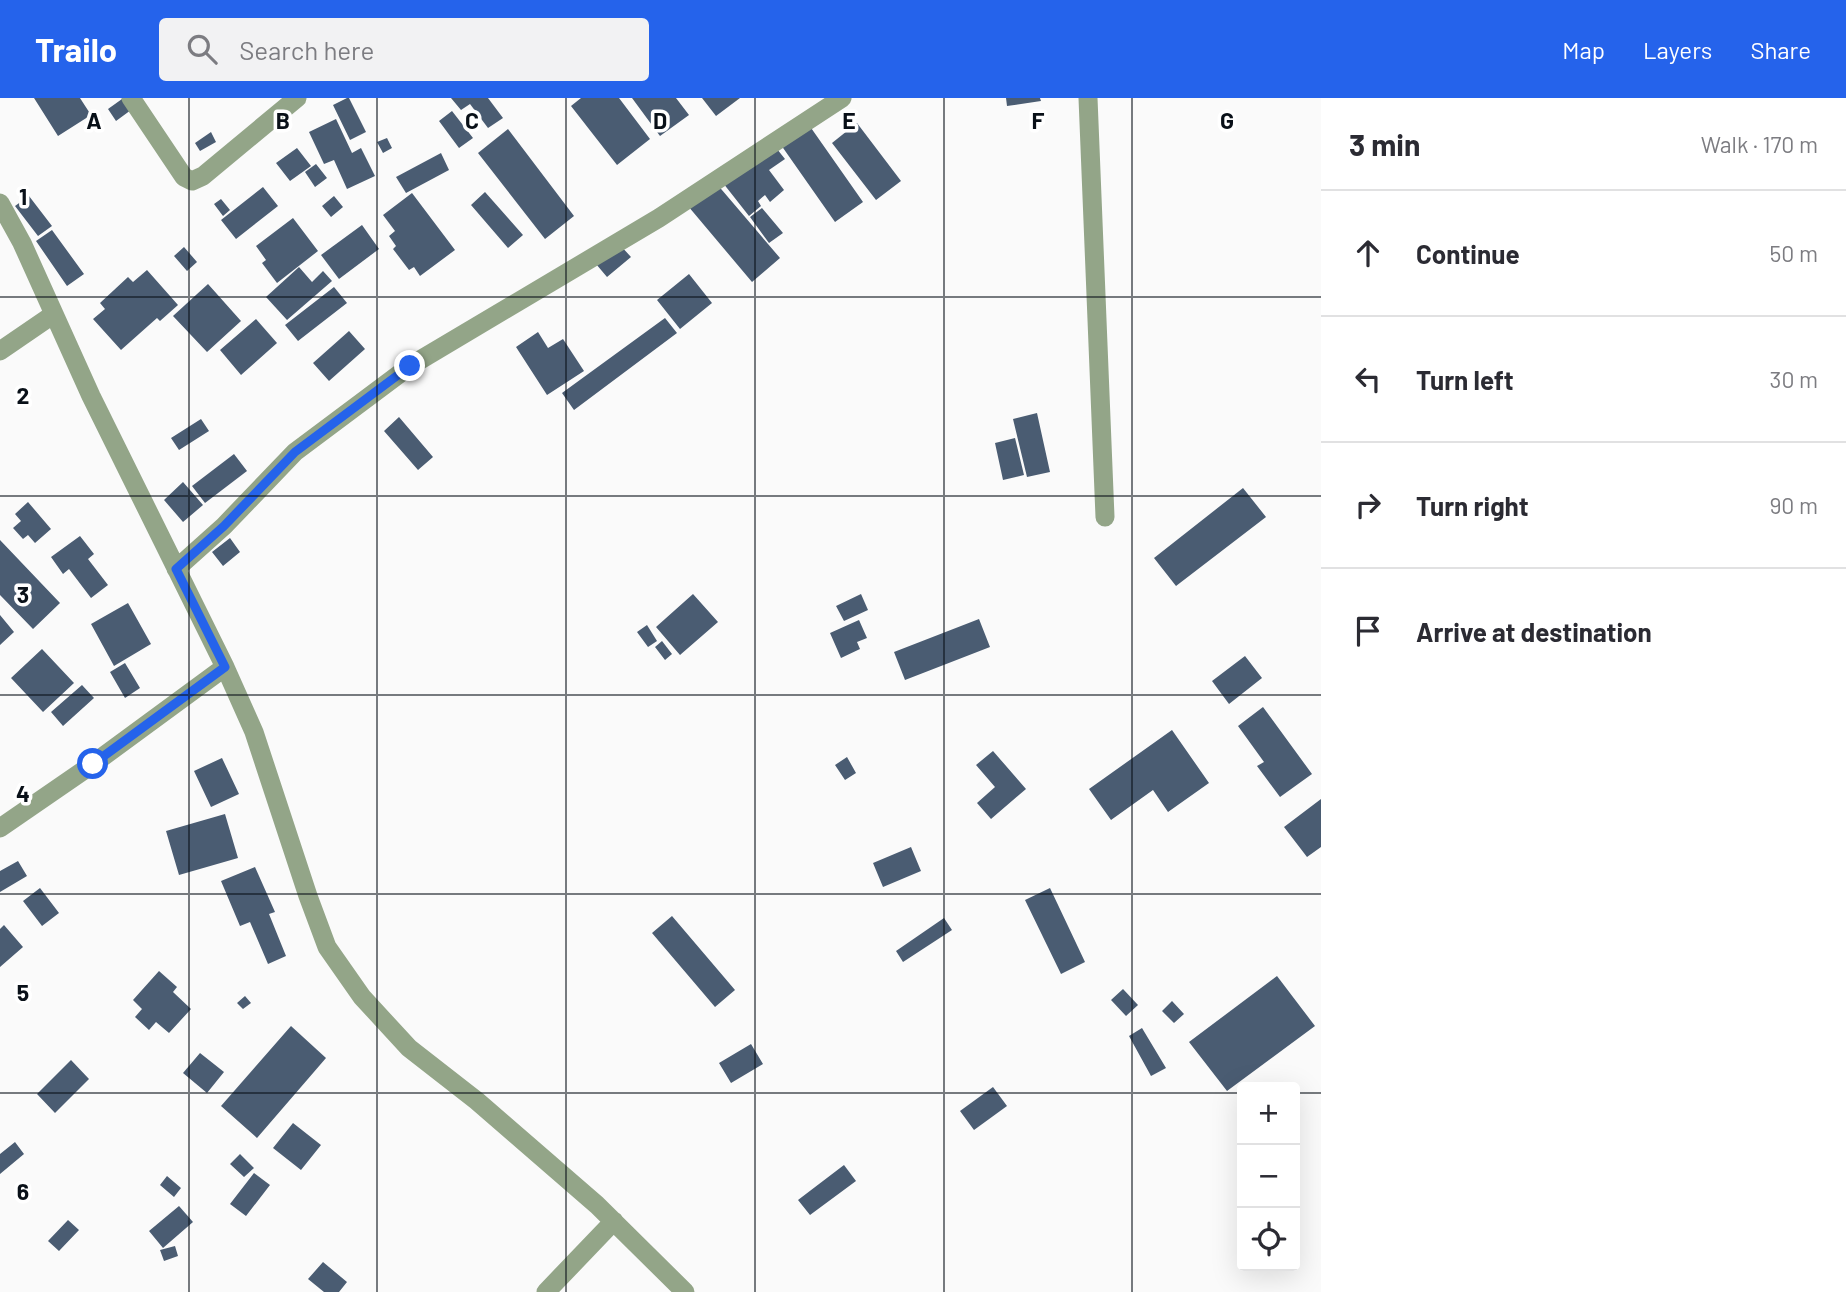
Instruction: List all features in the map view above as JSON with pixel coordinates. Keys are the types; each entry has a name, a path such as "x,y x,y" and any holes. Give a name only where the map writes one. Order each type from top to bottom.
{"street":[{"path":"131,98 184,177 192,181 203,176 297,98"},
{"path":"176,569 224,526 295,452 410,366 659,218 842,98"},
{"path":"1088,98 1105,517"},
{"path":"0,203 22,243 91,396 225,667 254,732 327,947 362,997 409,1048 477,1101 614,1222 685,1292"},
{"path":"0,351 54,314"},
{"path":"0,828 225,667"},
{"path":"546,1292 614,1222"}],"building":[{"path":"34,98 80,98 91,115 58,136"},
{"path":"347,98 366,132 350,140 333,105"},
{"path":"451,98 488,98 503,118 488,128 470,104 461,110"},
{"path":"581,98 619,98 650,139 617,165 571,106"},
{"path":"632,98 676,98 689,115 660,136"},
{"path":"702,98 740,98 716,116"},
{"path":"1006,98 1040,98 1041,101 1007,106"},
{"path":"122,99 131,110 116,121 108,109"},
{"path":"452,111 473,138 459,148 439,121"},
{"path":"336,119 352,153 361,148 375,176 347,189 334,160 324,164 309,132"},
{"path":"857,123 901,181 876,200 832,143"},
{"path":"809,125 863,202 835,222 781,145"},
{"path":"508,129 574,216 545,239 478,153"},
{"path":"211,132 216,142 200,151 195,143"},
{"path":"387,138 392,148 383,153 377,142"},
{"path":"773,144 785,159 769,170 784,190 770,202 765,195 758,201 761,206 749,216 723,183"},
{"path":"297,148 311,166 290,181 276,163"},
{"path":"441,153 449,170 406,193 396,177"},
{"path":"316,164 327,178 315,187 305,172"},
{"path":"716,183 780,258 752,282 688,206"},
{"path":"263,187 278,206 236,239 221,220"},
{"path":"485,192 523,235 508,248 471,205"},
{"path":"412,193 455,250 420,276 414,267 409,270 393,249 396,246 389,236 395,231 383,215"},
{"path":"29,196 52,226 38,236 15,206"},
{"path":"334,196 343,207 331,217 322,206"},
{"path":"221,199 230,210 223,216 214,204"},
{"path":"762,208 783,233 769,243 750,217"},
{"path":"293,218 318,251 277,283 262,263 266,260 256,246"},
{"path":"362,225 379,249 339,279 321,255"},
{"path":"52,230 84,274 67,286 36,241"},
{"path":"620,245 631,257 607,277 596,264"},
{"path":"184,247 197,262 187,271 174,256"},
{"path":"299,267 312,282 323,271 332,281 287,320 266,297"},
{"path":"147,270 178,305 160,321 157,318 121,350 93,319 105,309 100,303 128,277 133,282"},
{"path":"689,274 712,303 680,329 657,300"},
{"path":"208,284 241,321 207,352 173,316"},
{"path":"334,287 347,303 298,341 285,325"},
{"path":"665,318 677,333 574,410 562,393"},
{"path":"256,319 277,343 241,375 220,350"},
{"path":"349,331 365,349 329,381 313,363"},
{"path":"538,332 548,348 563,339 584,371 547,395 516,347"},
{"path":"1037,413 1050,472 1027,477 1013,419"},
{"path":"399,417 433,457 418,470 384,431"},
{"path":"201,419 209,431 179,450 171,438"},
{"path":"1015,438 1024,475 1003,480 995,443"},
{"path":"234,454 247,471 205,503 192,486"},
{"path":"183,482 203,505 183,522 164,500"},
{"path":"1243,488 1266,517 1176,586 1154,558"},
{"path":"28,502 51,529 35,543 28,535 23,539 13,528 21,521 15,514"},
{"path":"80,536 94,554 88,559 108,585 91,598 69,569 63,574 51,557"},
{"path":"230,538 240,552 223,566 212,552"},
{"path":"0,540 60,603 33,629 0,595"},
{"path":"693,594 718,622 680,655 656,627"},
{"path":"861,594 868,610 844,621 836,606"},
{"path":"128,603 151,644 114,666 91,624"},
{"path":"0,615 14,632 0,645"},
{"path":"979,619 990,647 905,680 894,652"},
{"path":"859,620 867,638 857,642 860,649 841,658 830,633"},
{"path":"647,625 657,641 648,647 637,632"},
{"path":"662,641 672,654 665,660 655,647"},
{"path":"42,649 74,683 43,712 11,678"},
{"path":"1245,656 1262,678 1229,704 1212,681"},
{"path":"125,663 140,688 125,698 110,672"},
{"path":"82,685 94,698 63,726 51,712"},
{"path":"1263,707 1312,774 1280,797 1257,766 1264,762 1238,726"},
{"path":"1172,730 1209,783 1168,812 1153,790 1111,820 1089,789"},
{"path":"993,751 1026,789 991,819 977,803 995,787 976,765"},
{"path":"847,757 856,773 845,780 835,765"},
{"path":"222,758 239,794 211,807 194,771"},
{"path":"1321,799 1321,847 1307,857 1284,827"},
{"path":"225,814 238,858 179,875 166,831"},
{"path":"911,847 921,871 883,887 873,863"},
{"path":"18,861 27,876 0,892 0,871"},
{"path":"255,867 275,912 269,914 286,956 268,964 250,922 240,926 221,881"},
{"path":"40,888 59,913 42,926 23,901"},
{"path":"1050,888 1085,962 1061,974 1025,900"},
{"path":"672,916 735,990 715,1007 652,933"},
{"path":"944,918 952,930 903,962 896,951"},
{"path":"4,925 23,947 0,967 0,929"},
{"path":"159,971 177,987 173,992 191,1009 169,1033 156,1022 149,1030 135,1017 142,1009 133,1000"},
{"path":"1277,976 1315,1026 1227,1091 1189,1042"},
{"path":"1123,989 1138,1005 1126,1016 1111,1000"},
{"path":"245,996 251,1003 243,1009 237,1003"},
{"path":"1172,1001 1184,1014 1174,1023 1162,1011"},
{"path":"291,1026 326,1058 257,1138 221,1106"},
{"path":"1142,1028 1166,1068 1151,1076 1129,1036"},
{"path":"751,1044 763,1064 731,1083 719,1063"},
{"path":"200,1053 224,1072 207,1093 183,1073"},
{"path":"71,1060 89,1079 55,1113 37,1094"},
{"path":"993,1087 1007,1106 974,1130 960,1111"},
{"path":"293,1123 321,1145 301,1170 273,1148"},
{"path":"15,1142 24,1154 0,1174 0,1154"},
{"path":"240,1154 254,1168 244,1177 230,1164"},
{"path":"844,1165 856,1181 810,1215 798,1200"},
{"path":"254,1173 270,1185 246,1216 230,1204"},
{"path":"167,1176 181,1188 174,1197 160,1185"},
{"path":"179,1206 193,1222 163,1248 149,1231"},
{"path":"68,1220 79,1230 59,1251 48,1241"},
{"path":"175,1246 178,1256 164,1261 160,1250"},
{"path":"323,1262 347,1282 339,1292 324,1292 308,1279"}],"route":[{"path":"93,764 225,667 176,569 224,526 295,452 410,366"}]}
